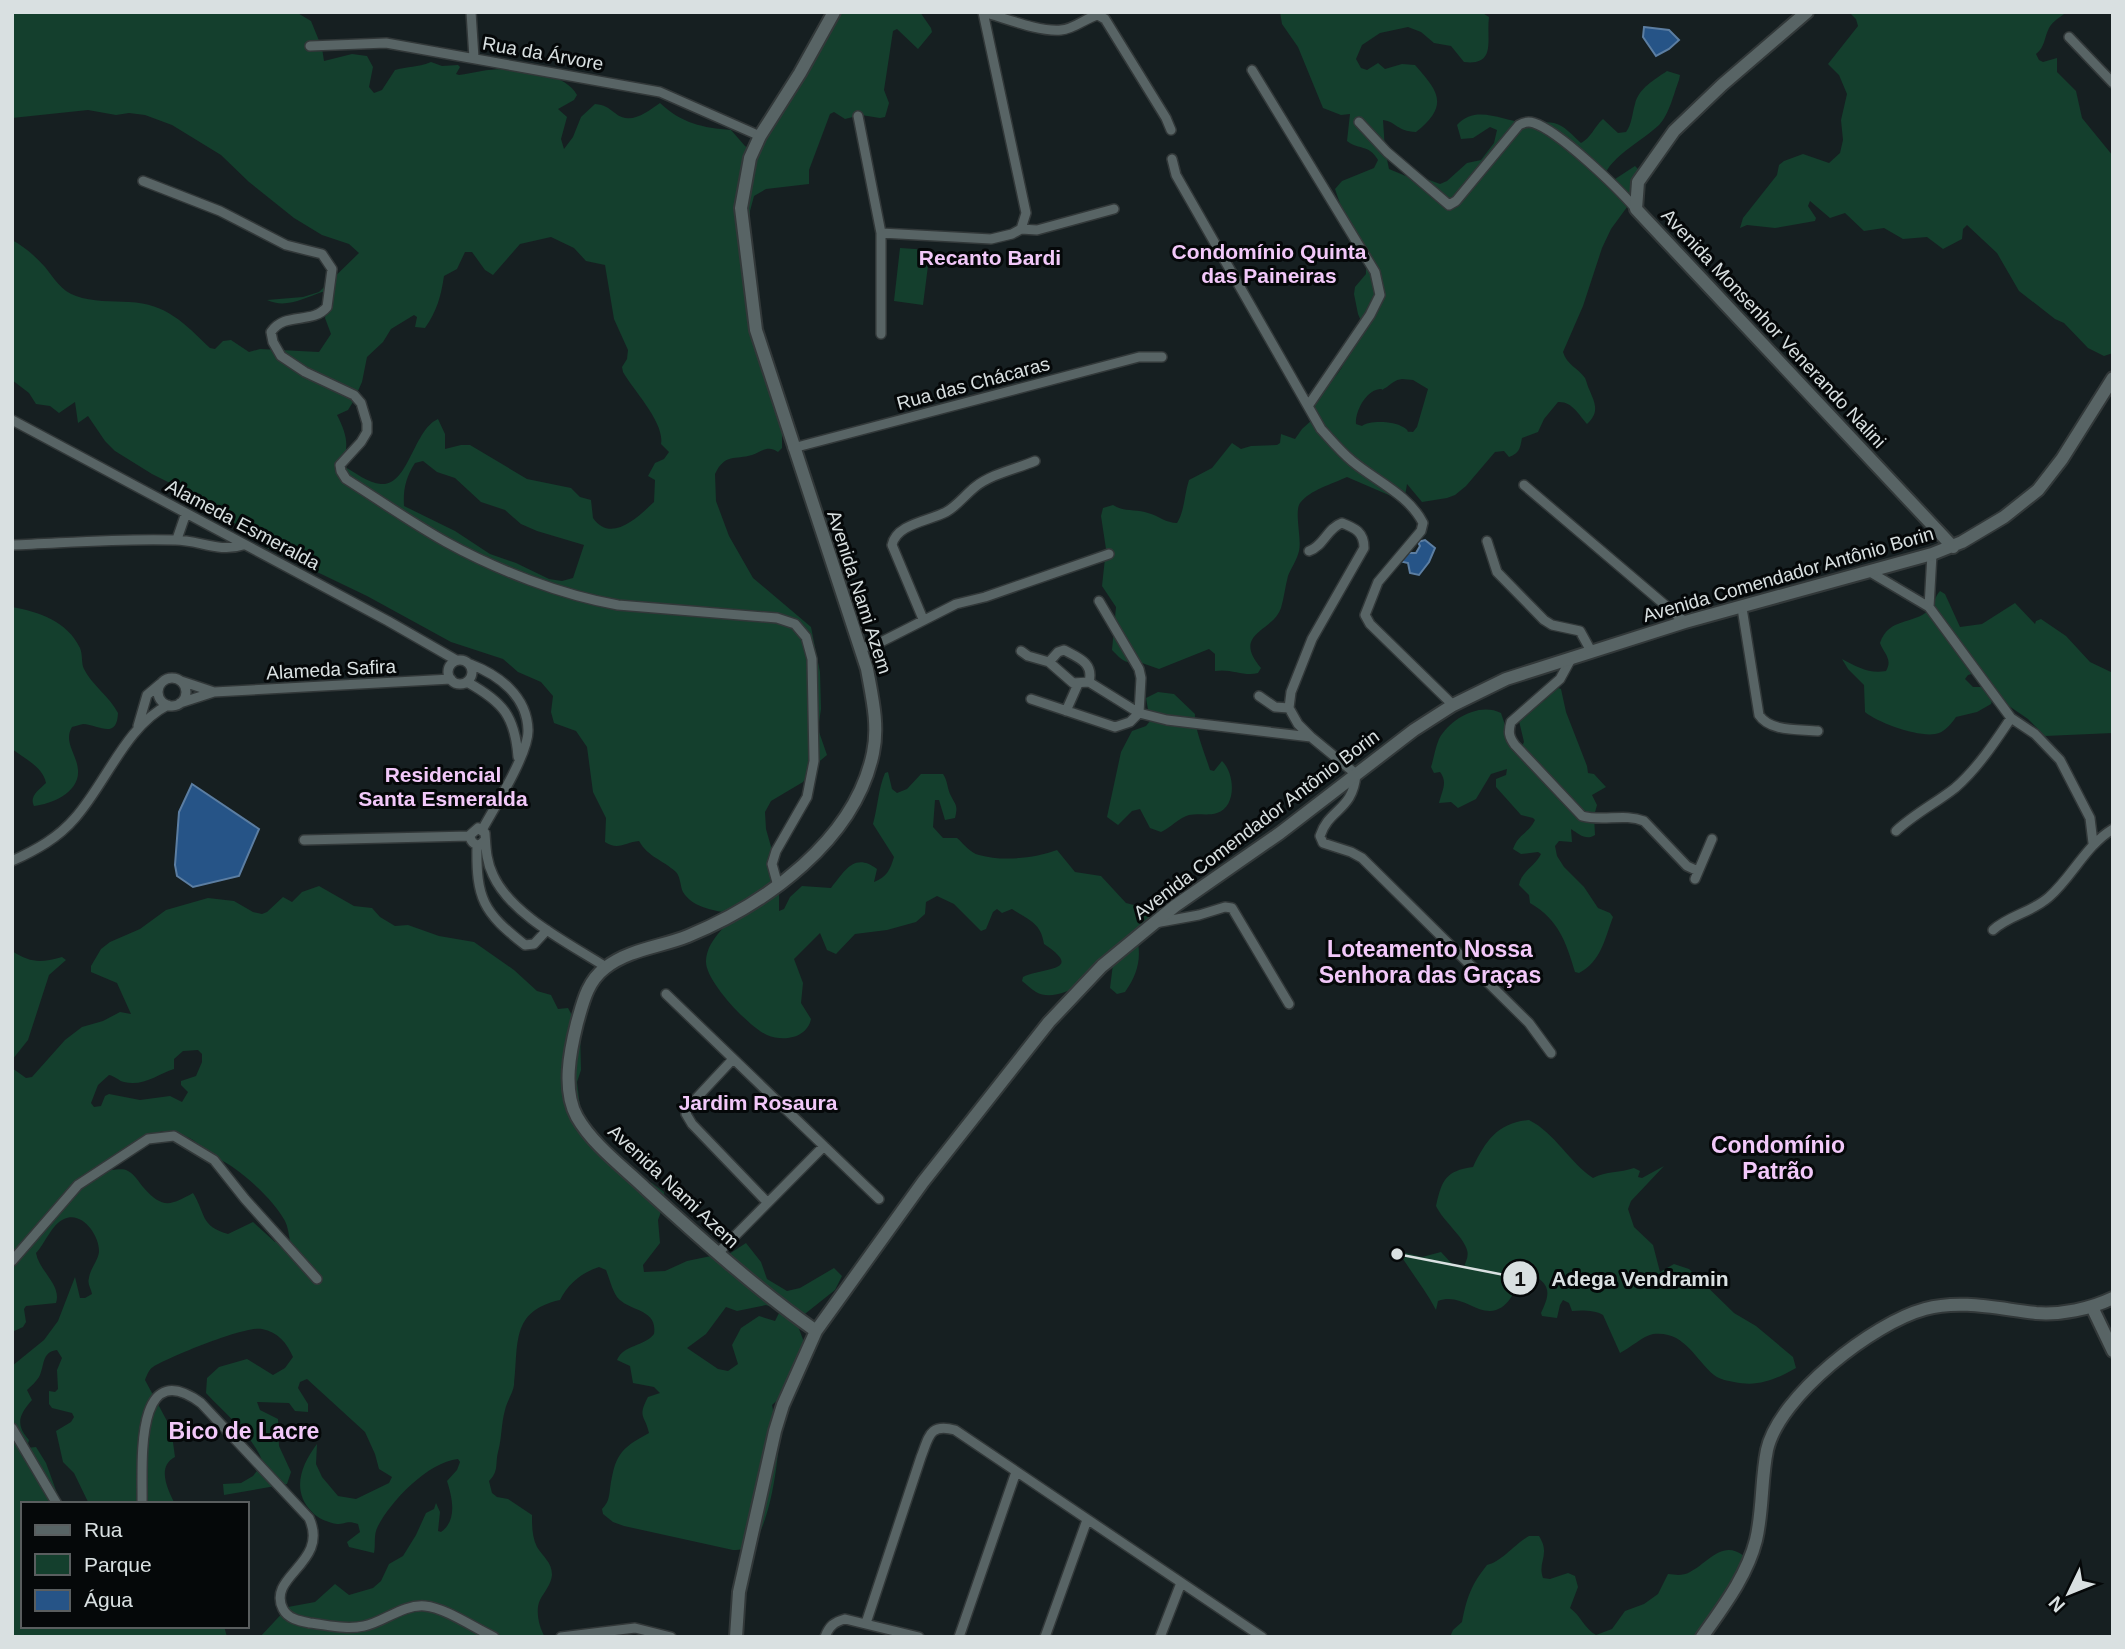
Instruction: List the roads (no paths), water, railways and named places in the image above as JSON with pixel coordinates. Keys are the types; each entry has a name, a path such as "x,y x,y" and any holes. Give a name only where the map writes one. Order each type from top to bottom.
{"main road":[{"name":"Avenida Monsenhor Venerando Nalini","path":"1807,12 1722,85 1674,131 1638,182 1636,209 1953,547"},
{"name":"Avenida Nami Azem","path":"816,1331 771,1300 717,1254 603,1149 576,1115 570,1097 569,1075 574,1035 584,996 606,967 623,957 688,936 729,916 787,880 845,820 861,789 873,752 875,710 861,648 755,330 741,208 750,158 760,136 800,73 833,13"},
{"name":"Avenida Comendador Antônio Borin","path":"736,1637 739,1592 775,1431 782,1405 816,1331 923,1181 1049,1022 1102,966 1155,923 1280,834 1414,730 1453,705 1506,680 1572,657 1685,622 1953,547 2004,517 2038,490 2113,379"},
{"path":"1702,1637 1735,1589 1756,1541 1767,1448 1777,1423 1806,1387 1831,1364 1890,1322 1923,1309 1946,1305 2039,1313 2092,1307 2113,1298"},
{"path":"2092,1307 2113,1351"}],"street":[{"path":"471,12 474,58"},
{"path":"1021,229 1026,213 983,12 1052,30 1071,28 1098,15 1105,19 1171,130"},
{"path":"2069,37 2113,82"},
{"name":"Rua da Árvore","path":"310,46 386,43 660,92 760,136"},
{"path":"1252,70 1375,272 1380,295 1370,315 1308,406"},
{"path":"858,117 881,233 881,334"},
{"path":"1359,122 1387,152 1449,205 1456,201 1523,122 1534,123 1557,135 1636,209"},
{"path":"1172,159 1177,175 1321,429 1351,460 1398,494 1423,523 1421,531 1378,582 1365,615 1370,624 1453,705"},
{"path":"143,181 220,211 286,245 321,254 328,261 332,270 331,290 323,313 285,320 276,324 271,332 281,356 305,372 354,394 361,403 367,432 340,465 346,479 444,541 475,557 593,601 777,618 794,624 806,636 812,659 814,761 807,797 776,851 772,864 778,886"},
{"path":"881,233 991,239 1021,229 1037,230 1114,209"},
{"name":"Rua das Chácaras","path":"793,448 1139,357 1162,357"},
{"name":"Alameda Esmeralda","path":"12,420 456,660 464,660 498,678 523,706 528,731 525,748 482,830"},
{"path":"923,619 892,545 893,540 904,529 953,508 976,486 1035,461"},
{"path":"1524,485 1685,622"},
{"path":"177,540 186,513"},
{"path":"1309,551 1318,546 1336,524 1342,523 1356,529 1364,541 1364,548 1312,639 1291,692 1289,708 1298,724 1356,774 1353,795 1322,828 1320,836 1323,843 1362,858 1529,1023 1551,1052"},
{"path":"12,545 177,540 219,549 243,545"},
{"path":"1487,541 1499,574 1548,624 1580,631 1591,651"},
{"path":"861,648 878,643 956,604 985,597 1109,554"},
{"path":"1929,607 1932,554"},
{"path":"1870,572 1929,607 2011,718 2035,734 2060,760 2090,818 2093,844"},
{"path":"1031,699 1115,727 1130,722 1139,713 1139,669 1099,601"},
{"path":"1742,608 1762,720 1774,726 1818,731"},
{"path":"1049,662 1058,652 1064,650 1089,667 1089,682"},
{"path":"1020,651 1049,662 1067,679 1078,684 1089,682 1139,713 1167,720 1311,737"},
{"path":"1572,657 1560,679 1511,722 1509,737 1515,746 1583,816 1592,819 1635,817 1644,821 1697,875 1712,839"},
{"path":"456,660 449,668 451,679 457,684 467,682 489,694 504,709 516,732 519,759"},
{"path":"467,682 472,675 470,664"},
{"name":"Alameda Safira","path":"138,728 147,695 161,683 172,678 214,692"},
{"name":"Alameda Safira","path":"12,861 55,837 74,820 138,728 154,713 168,705 214,692 451,679"},
{"path":"180,703 186,692 181,681"},
{"path":"161,683 159,695 168,705"},
{"path":"1066,711 1078,684"},
{"path":"1259,696 1275,707 1289,708"},
{"path":"1896,831 1956,787 1984,757 2011,718"},
{"path":"1993,930 2003,921 2035,909 2067,878 2093,844 2112,830 2090,818"},
{"path":"470,836 475,829 482,830 486,836 481,843 478,883 482,898 496,920 525,945 531,946 547,930"},
{"path":"304,840 470,836"},
{"path":"470,836 472,842 481,843"},
{"path":"481,843 492,875 520,909 547,930 606,967"},
{"path":"1155,923 1225,907 1231,908 1289,1004"},
{"path":"666,994 879,1199"},
{"path":"733,1059 689,1106 687,1114 767,1202"},
{"path":"12,1261 78,1185 148,1139 174,1136 214,1160 317,1279"},
{"path":"717,1254 824,1146"},
{"path":"142,1502 145,1418 151,1403 159,1394 171,1390 184,1391 201,1403 309,1518 315,1531 314,1544 283,1586 280,1596 289,1617 349,1629 366,1626 408,1608 425,1606 494,1637"},
{"path":"866,1623 921,1457 930,1435 942,1426 955,1430 1262,1637"},
{"path":"12,1428 56,1502"},
{"path":"958,1637 1016,1472"},
{"path":"1045,1637 1087,1520"},
{"path":"1160,1637 1181,1583"},
{"path":"825,1637 835,1621 845,1619 919,1637"},
{"path":"561,1637 635,1628 671,1637"}],"water":[{"path":"1644,27 1669,30 1679,40 1656,56 1643,37"},
{"path":"1425,540 1435,548 1429,562 1419,575 1410,573 1408,563 1399,561 1407,553 1416,553 1420,546 1418,542"},
{"path":"192,784 259,829 239,876 193,887 177,876 175,865 179,812"}],"place":[{"name":"Adega Vendramin","path":"1397,1254"}],"district":[{"name":"Recanto Bardi","path":"990,258"},
{"name":"Condomínio Quinta das Paineiras","path":"1269,264"},
{"name":"Residencial Santa Esmeralda","path":"443,787"},
{"name":"Loteamento Nossa Senhora das Graças","path":"1430,962"},
{"name":"Jardim Rosaura","path":"758,1103"},
{"name":"Condomínio Patrão","path":"1778,1158"},
{"name":"Bico de Lacre","path":"244,1431"}]}
